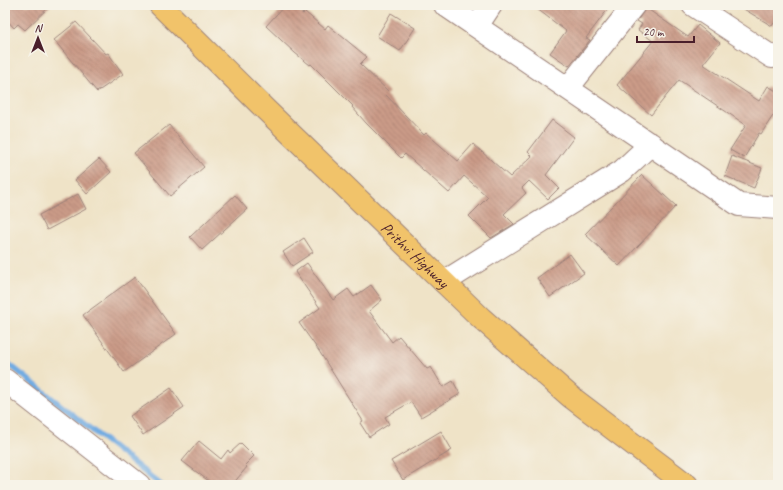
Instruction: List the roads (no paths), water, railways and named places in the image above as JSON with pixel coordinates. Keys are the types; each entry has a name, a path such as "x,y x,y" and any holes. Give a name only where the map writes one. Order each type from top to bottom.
{"highway":[{"name":"Prithvi Highway","path":"160,5 481,318 571,397 687,485"}],"street":[{"path":"446,5 739,205 778,208"},
{"path":"477,26 491,5"},
{"path":"568,88 634,5"},
{"path":"693,5 772,57"},
{"path":"444,282 622,171 651,144"},
{"path":"5,380 139,485"}],"waterway":[{"path":"5,361 161,485"}]}
